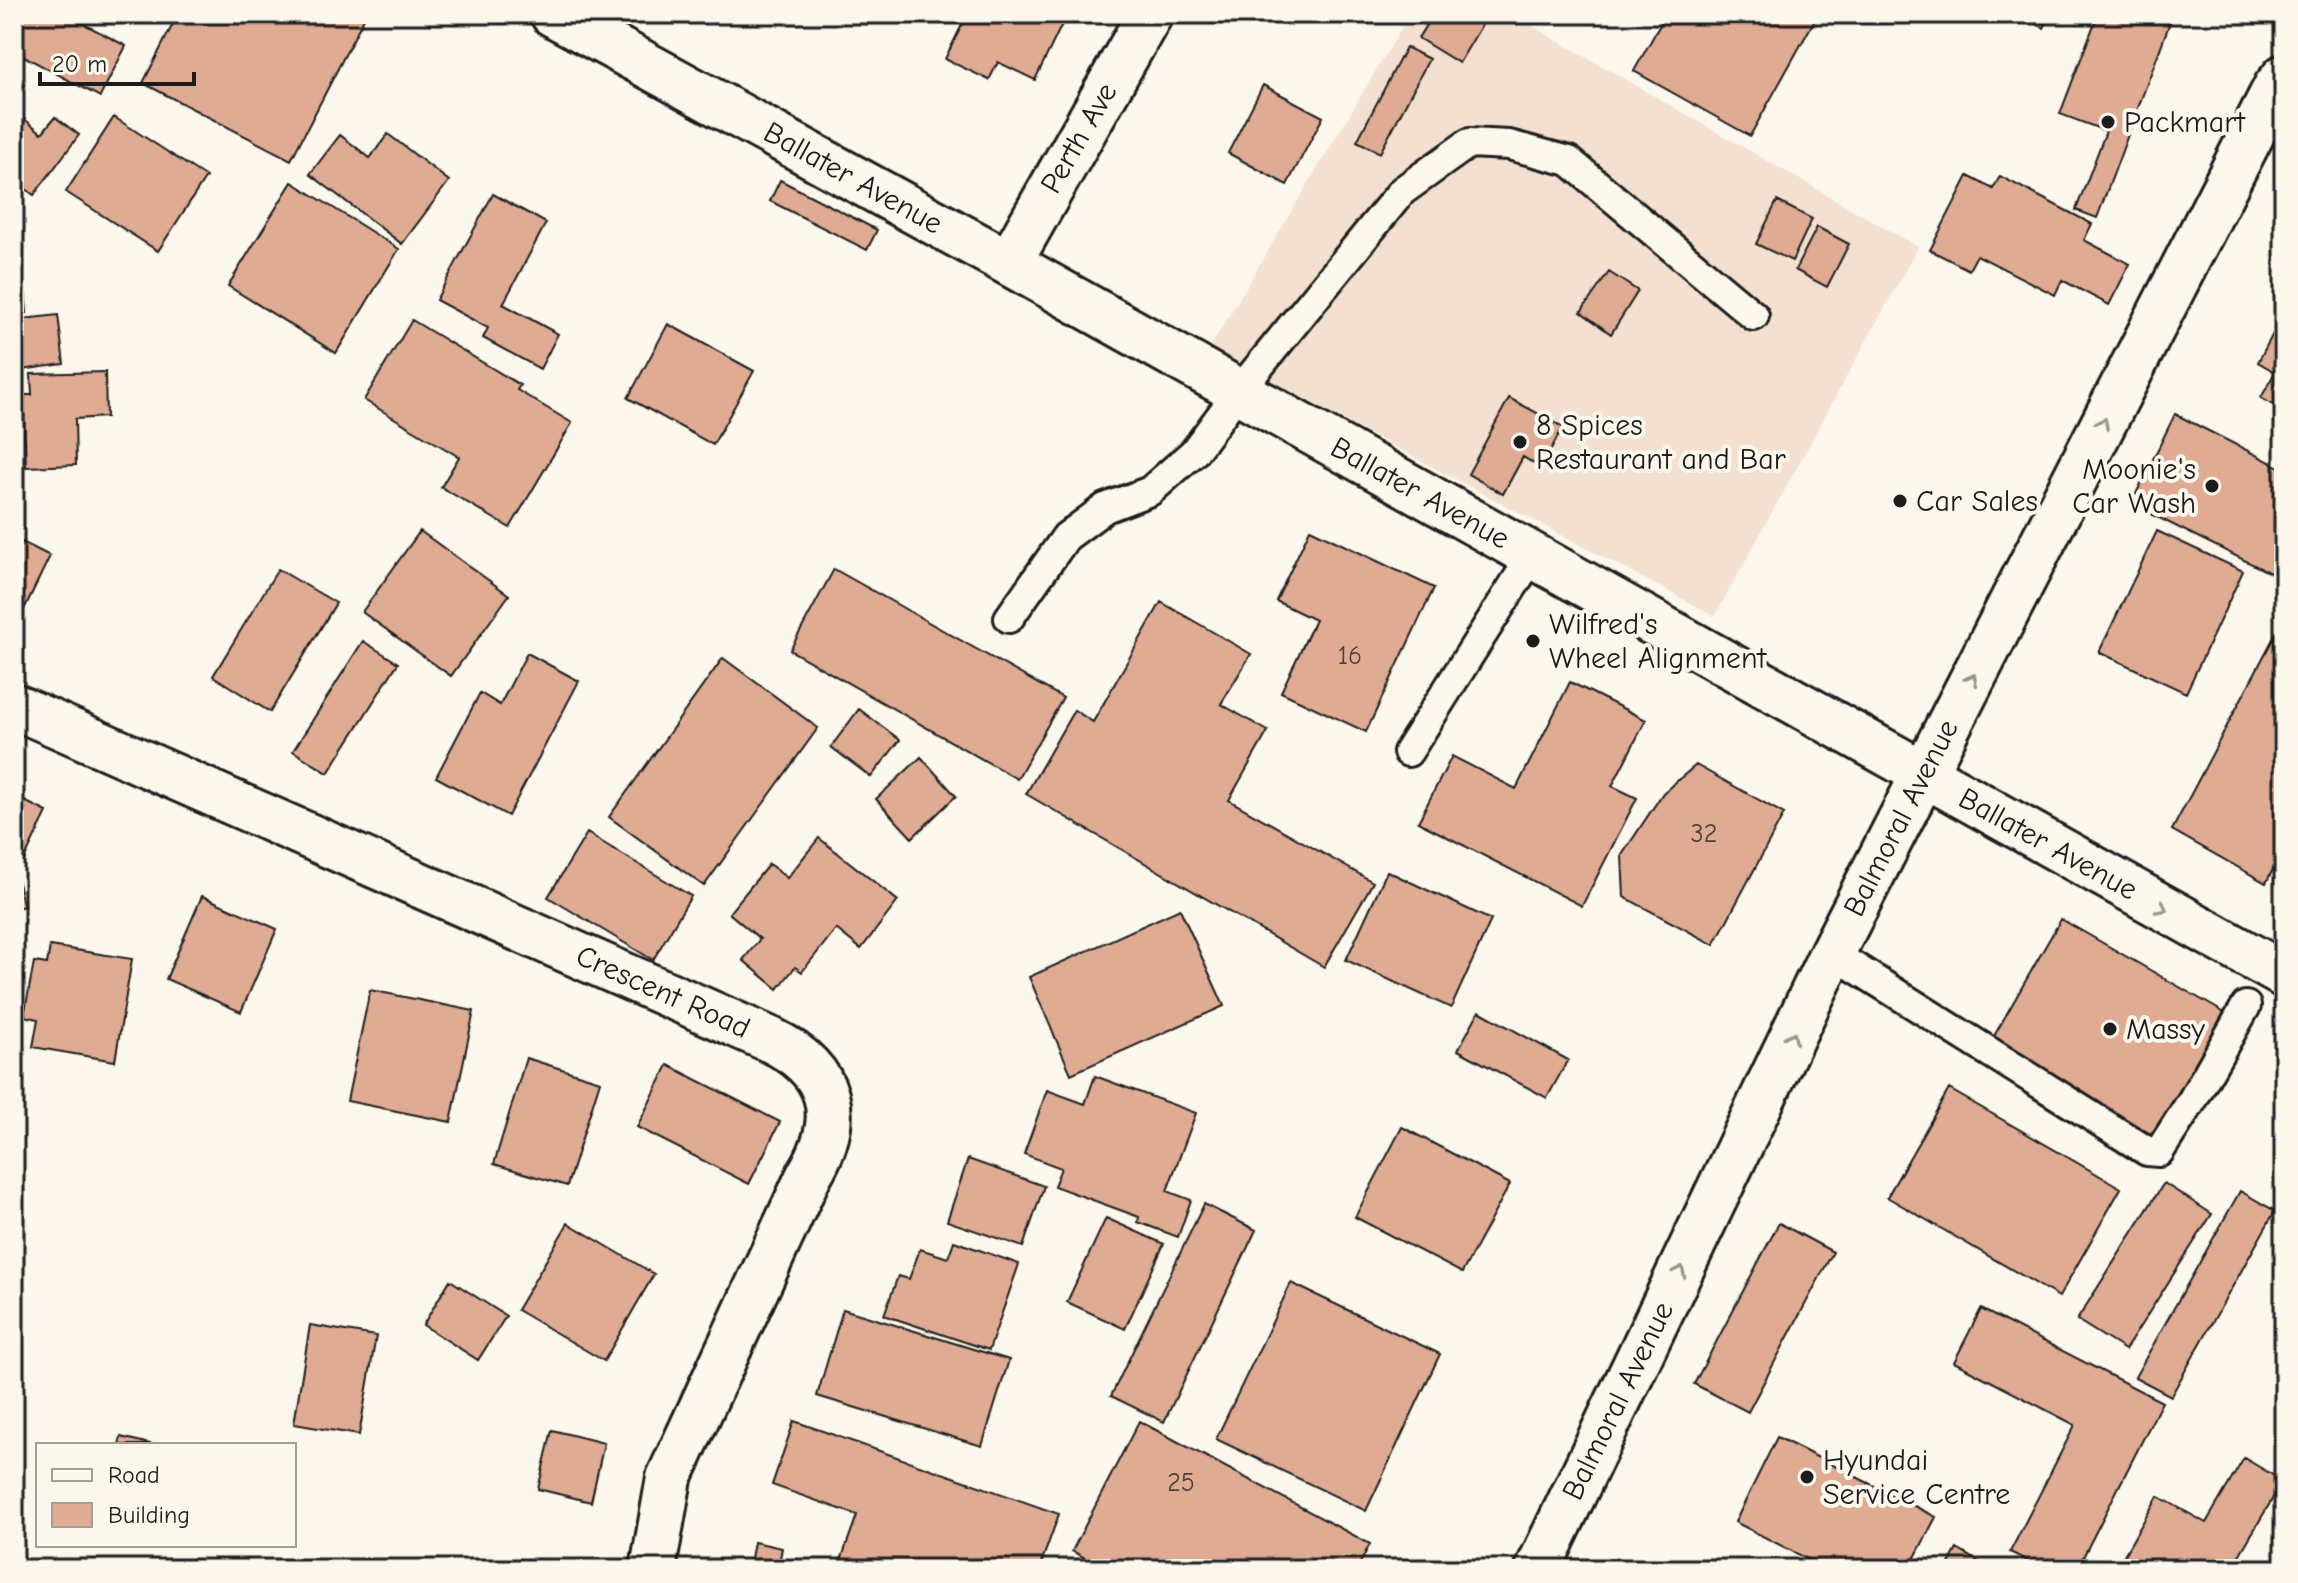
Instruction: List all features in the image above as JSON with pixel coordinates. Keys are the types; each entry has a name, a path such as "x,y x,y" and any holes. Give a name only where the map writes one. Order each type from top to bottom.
{"street":[{"name":"Ballater Avenue","path":"553,14 1009,263 2284,975"},
{"name":"Perth Ave","path":"1009,263 1150,14"},
{"name":"Balmoral Avenue","path":"1538,1569 1832,953 2276,87 2284,77"},
{"name":"Crescent Road","path":"14,706 771,1040 796,1052 815,1073 827,1097 829,1124 823,1152 809,1175 669,1478 653,1569"}],"lane":[{"path":"1009,618 1066,537 1105,508 1150,491 1194,452 1239,391 1402,191 1469,143 1509,145 1569,161 1754,316"},
{"path":"1408,752 1532,556"},
{"path":"1832,953 2147,1151 2159,1152 2246,1006"}],"shaded area":[{"path":"1410,14 1511,14 1918,247 1715,616 1209,349"}],"building":[{"path":"14,14 65,14 126,46 100,97 14,51"},
{"path":"178,14 366,14 291,160 143,83"},
{"path":"950,14 1067,14 1035,80 998,62 989,80 945,59 964,21"},
{"path":"1433,14 1487,16 1459,63 1418,38"},
{"path":"1666,14 1818,14 1750,136 1634,71"},
{"path":"2016,14 2051,14 2044,28"},
{"name":"Packmart","path":"2098,14 2173,14 2097,218 2076,210 2106,131 2060,114"},
{"path":"1406,47 1429,59 1380,153 1357,141"},
{"path":"1263,85 1323,117 1287,185 1228,153"},
{"path":"14,111 42,133 55,117 79,135 34,195 14,180"},
{"path":"114,117 206,177 158,251 66,192"},
{"path":"388,134 449,181 402,244 310,174 340,135 370,158"},
{"path":"1968,176 1993,189 2000,176 2092,224 2084,240 2130,264 2109,305 2062,280 2055,295 1977,255 1969,270 1930,250"},
{"path":"780,180 877,230 867,250 770,201"},
{"path":"292,182 399,249 336,353 228,286"},
{"path":"493,194 546,223 503,304 558,334 540,369 483,338 488,328 436,300"},
{"path":"1777,201 1812,219 1792,261 1756,244"},
{"path":"1817,227 1849,244 1827,287 1795,270"},
{"path":"23,269 27,313 14,314 14,270"},
{"path":"1609,272 1638,291 1611,334 1581,312"},
{"path":"2284,313 2284,411 2261,398 2275,372 2258,362"},
{"path":"58,315 64,364 14,371 14,320"},
{"path":"412,320 520,385 517,390 572,423 510,528 441,487 459,457 364,400"},
{"path":"668,324 754,371 713,445 628,398"},
{"path":"105,372 106,417 75,419 76,465 26,467 23,395 32,395 31,374"},
{"name":"8 Spices Restaurant and Bar","path":"1509,398 1563,427 1541,468 1523,457 1503,494 1468,474"},
{"path":"14,409 19,409 19,510 14,510"},
{"name":"Moonie's Car Wash","path":"2175,414 2284,469 2284,550 2272,574 2131,504"},
{"path":"1310,529 1434,588 1366,732 1281,692 1315,620 1276,601"},
{"path":"420,531 509,595 451,676 362,612"},
{"path":"2157,531 2243,571 2186,693 2099,652"},
{"path":"14,538 50,556 14,630"},
{"path":"278,569 336,603 270,712 213,676"},
{"path":"834,569 1063,698 1017,779 790,650"},
{"path":"1161,602 1251,654 1221,704 1268,731 1229,800 1373,882 1324,967 1026,794 1074,710 1093,722"},
{"path":"2284,618 2284,848 2266,883 2172,830"},
{"path":"363,641 398,663 328,773 293,751"},
{"path":"527,653 579,681 508,816 436,777 480,693 500,705"},
{"path":"723,658 818,728 704,886 609,817"},
{"path":"1570,682 1646,720 1612,786 1637,798 1582,906 1418,822 1452,756 1516,789"},
{"path":"859,709 900,740 871,777 831,747"},
{"path":"921,757 956,796 912,838 876,799"},
{"path":"1696,765 1784,814 1714,945 1624,897 1622,855 1663,793"},
{"path":"14,796 47,812 24,860 14,856"},
{"path":"587,833 691,896 653,960 548,897"},
{"path":"819,838 898,901 861,949 836,929 802,972 795,967 778,989 743,960 760,939 729,913 769,864 787,878"},
{"path":"14,868 24,906 14,909"},
{"path":"1387,871 1491,920 1451,1008 1346,960"},
{"path":"202,896 277,929 241,1012 166,979"},
{"path":"1180,909 1224,1006 1071,1074 1029,977"},
{"name":"Massy","path":"2061,919 2230,1016 2160,1139 1990,1043"},
{"path":"50,946 132,959 115,1061 33,1047 38,1019 24,1016 34,962 47,964"},
{"path":"370,990 474,1011 451,1122 347,1101"},
{"path":"1479,1011 1568,1060 1547,1098 1458,1050"},
{"path":"526,1058 600,1081 567,1186 494,1164"},
{"path":"668,1065 780,1122 749,1184 637,1127"},
{"path":"1095,1076 1196,1113 1167,1191 1191,1200 1178,1237 1138,1222 1139,1217 1054,1186 1061,1168 1024,1154 1047,1090 1085,1104"},
{"path":"1949,1089 2121,1188 2059,1297 1887,1197"},
{"path":"1402,1127 1510,1184 1462,1273 1355,1217"},
{"path":"968,1159 1044,1186 1023,1247 947,1221"},
{"path":"2164,1183 2212,1214 2125,1350 2077,1320"},
{"path":"2240,1191 2275,1211 2171,1396 2135,1377"},
{"path":"1204,1204 1256,1230 1164,1422 1111,1396"},
{"path":"1106,1218 1164,1244 1125,1329 1067,1302"},
{"path":"568,1223 654,1274 604,1361 517,1310"},
{"path":"1779,1223 1833,1252 1748,1412 1694,1384"},
{"path":"954,1241 1019,1264 989,1350 884,1315 898,1276 909,1279 920,1249 948,1258"},
{"path":"450,1280 506,1316 478,1360 423,1325"},
{"path":"1291,1283 1440,1354 1366,1511 1216,1439"},
{"path":"843,1309 1009,1360 982,1446 817,1396"},
{"path":"1981,1309 2162,1402 2077,1569 2044,1569 2010,1552 2075,1425 1954,1362"},
{"path":"310,1325 376,1336 359,1435 294,1424"},
{"path":"794,1421 1059,1514 1039,1569 838,1569 857,1515 772,1485"},
{"path":"1139,1421 1370,1544 1357,1569 1105,1569 1072,1551"},
{"path":"552,1430 604,1443 591,1502 538,1489"},
{"path":"121,1437 146,1443 120,1443"},
{"name":"Hyundai Service Centre","path":"1777,1437 1936,1517 1909,1569 1827,1569 1735,1522"},
{"path":"2244,1458 2283,1481 2231,1569 2116,1569 2158,1496 2206,1523"},
{"path":"754,1542 782,1548 778,1569 749,1569"},
{"path":"1957,1549 1991,1569 1946,1569"}],"place":[{"name":"Packmart","path":"2108,122"},
{"name":"8 Spices Restaurant and Bar","path":"1520,442"},
{"name":"Moonie's Car Wash","path":"2212,486"},
{"name":"Car Sales","path":"1900,501"},
{"name":"Wilfred's Wheel Alignment","path":"1533,641"},
{"name":"Massy","path":"2110,1029"},
{"name":"Hyundai Service Centre","path":"1807,1477"}]}
